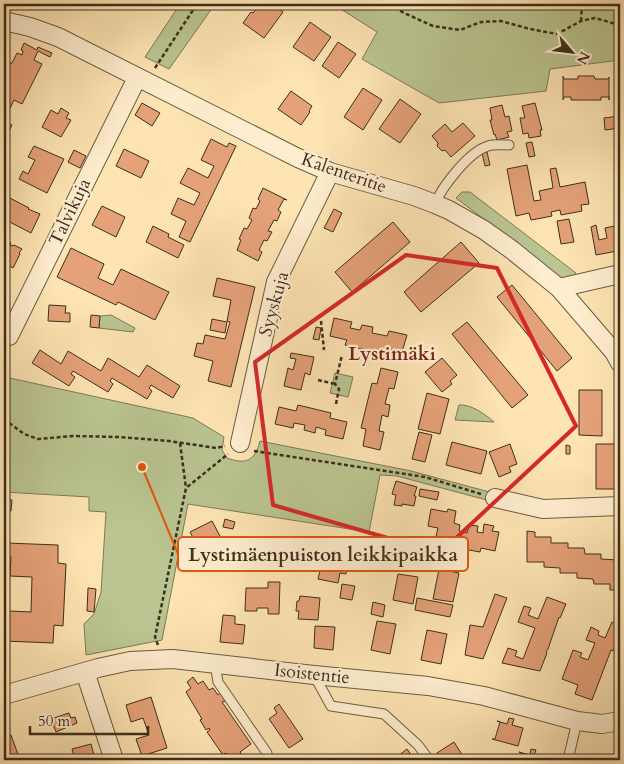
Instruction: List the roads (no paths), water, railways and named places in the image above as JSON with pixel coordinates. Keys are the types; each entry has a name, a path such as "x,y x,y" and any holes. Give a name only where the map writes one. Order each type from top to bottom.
{"street":[{"name":"Kalenteritie","path":"4,21 30,27 58,37 298,158 330,172 414,196 449,210 484,230 559,288 614,352 620,363"},
{"name":"Talvikuja","path":"4,337 9,336 134,84"},
{"name":"Syyskuja","path":"240,443 276,282 330,172"},
{"path":"559,288 620,274"},
{"path":"495,498 543,509 620,506"},
{"name":"Isoistentie","path":"4,695 130,661 161,659 428,686 484,696 577,721 602,724 620,721"},
{"path":"85,672 114,760"}],"lane":[{"path":"435,204 440,192 477,151 490,145 508,145"},
{"path":"214,664 218,682 267,753 265,760"},
{"path":"314,675 331,706 384,714 418,745 428,760"},
{"path":"568,760 577,721"}],"place":[{"name":"Lystimäenpuiston leikkipaikka","path":"142,467"}],"district":[{"name":"Lystimäki","path":"392,354"}]}
